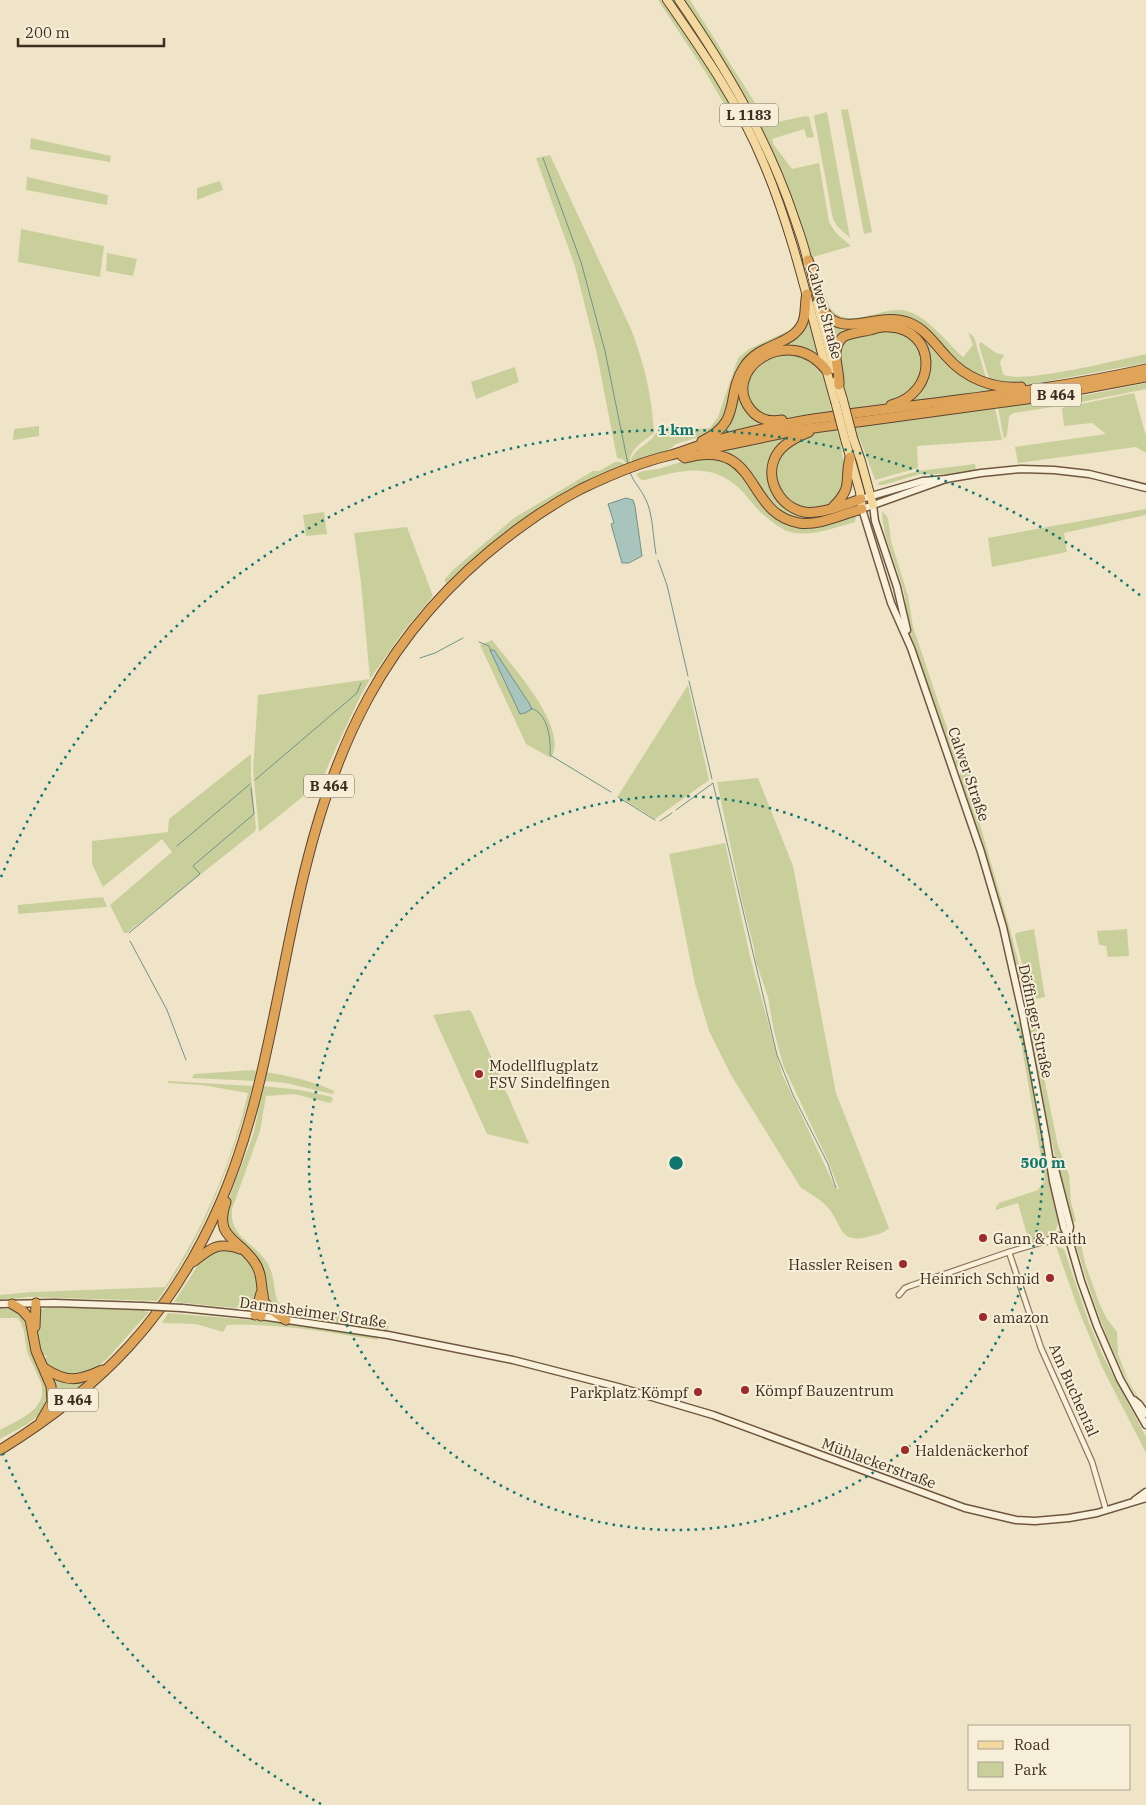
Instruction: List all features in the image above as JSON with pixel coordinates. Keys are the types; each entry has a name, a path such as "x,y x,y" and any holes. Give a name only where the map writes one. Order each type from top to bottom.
{"highway":[{"path":"808,260 822,309 831,319 849,325 887,319 903,320 926,333 954,365 969,376 980,381 1006,387 1036,386 1048,388"},
{"path":"665,455 708,438 724,426 730,413 738,382 746,365 761,350 783,341 797,331 805,315 807,294"},
{"path":"839,385 840,377 835,351 843,337 882,327 897,328 911,335 921,347 926,362 926,372 922,382 913,394 906,399 871,412"},
{"path":"809,420 801,417 776,421 760,418 749,408 745,399 743,387 745,378 749,369 762,357 784,350 800,351 811,355 819,361 826,371"},
{"name":"B 464","path":"641,467 665,455 735,436 809,420 1048,388 1146,369"},
{"name":"B 464","path":"0,1450 34,1429 109,1368 148,1325 190,1264 211,1224 228,1184 247,1126 262,1070 294,914 310,848 329,785 347,739 365,702 386,667 425,614 476,562 528,522 621,474 641,467 721,446 791,431 1051,396 1146,377"},
{"path":"861,499 833,508 804,512 784,502 776,491 772,478 775,459 785,446 798,436 810,432 856,425 863,421"},
{"path":"682,456 685,458 710,454 726,457 733,461 744,471 765,501 779,515 788,520 815,522 862,509"},
{"path":"833,508 847,490 850,457"},
{"path":"228,1184 228,1195 222,1217 223,1224 229,1236 252,1258 258,1267 264,1302 258,1316"},
{"path":"190,1264 213,1247 227,1246 242,1250"},
{"path":"258,1316 262,1291"},
{"path":"264,1302 286,1320"},
{"path":"33,1303 30,1320 36,1352 51,1386 52,1402 46,1414 34,1429"},
{"path":"33,1303 35,1328 33,1332"},
{"path":"12,1304 22,1310 30,1320"},
{"path":"44,1368 57,1376 73,1380 88,1377 109,1368"}],"main road":[{"name":"Calwer Straße","path":"668,0 718,76 754,141 781,206 807,294 826,371 839,400 849,439 850,457 862,509"},
{"name":"Calwer Straße","path":"679,0 725,72 761,138 789,203 808,260 839,385 839,400"},
{"name":"Calwer Straße","path":"849,439 861,461 873,505"}],"street":[{"path":"861,499 923,481 1013,470 1070,471 1114,479 1146,488"},
{"path":"862,509 946,479"},
{"name":"Calwer Straße","path":"873,505 875,521 900,599 911,648"},
{"name":"Calwer Straße","path":"862,509 891,602 911,648 981,852 997,909"},
{"name":"Döffinger Straße","path":"997,909 1023,1016 1049,1159 1064,1228 1097,1326 1115,1368 1146,1425"},
{"path":"899,1295 905,1288 910,1286 1043,1242 1058,1235 1068,1236"},
{"name":"Am Buchental","path":"1009,1252 1041,1348 1092,1462 1106,1510"},
{"name":"Darmsheimer Straße","path":"0,1304 142,1306 258,1316 437,1344 513,1360 618,1387"},
{"name":"Mühlackerstraße","path":"618,1387 713,1415 965,1508 1016,1520 1035,1521 1070,1518 1146,1498"},
{"name":"Döffinger Straße","path":"1131,1398 1139,1404 1146,1414"},
{"name":"Mühlackerstraße","path":"1135,1500 1146,1492"}],"green space":[{"path":"658,0 664,0 691,39 742,125 733,127 733,121 726,112 724,104 706,73"},
{"path":"682,0 690,0 755,103 759,108 766,111 764,116 767,119 757,122"},
{"path":"848,109 872,232 864,234 841,110"},
{"path":"827,112 850,238 837,226 833,219 814,117 815,115"},
{"path":"806,116 809,117 814,137 807,138 804,129 772,139 774,145 792,169 819,163 829,222 836,233 851,246 813,257 829,306 836,314 852,318 892,310 910,312 927,322 963,357 973,345 968,332 974,337 987,381 970,373 918,324 837,319 828,312 759,126"},
{"path":"31,138 111,156 110,162 30,149"},
{"path":"550,155 631,329 640,354 649,393 654,433 635,449 630,458 630,463 627,464 622,459 617,458 596,350 575,266 536,158"},
{"path":"27,177 108,195 107,205 26,190"},
{"path":"220,181 223,190 197,200 197,188"},
{"path":"21,229 104,246 100,277 18,262"},
{"path":"107,253 137,259 133,276 106,271"},
{"path":"809,314 819,355 800,348 781,348 769,351 758,357 749,364 745,371 747,366 752,360 759,354 784,343 797,334 806,316"},
{"path":"831,322 894,322 913,328 987,387 996,390 907,402 928,362 908,329 848,331 833,349 828,327"},
{"path":"790,330 792,332 756,350 724,419 709,434 676,444 667,451 632,462 633,455 656,433 710,428 718,417 738,358 749,349"},
{"path":"878,330 897,330 913,339 922,354 923,372 913,391 893,402 850,409 845,392 838,350 844,340"},
{"path":"981,342 996,353 1004,355 1000,362 1003,374 1013,377 1049,374 1146,354 1146,363 1033,384 1014,385 990,382 980,349 979,344"},
{"path":"791,354 803,357 818,367 825,382 832,411 776,419 761,415 752,406 749,399 748,385 755,366 775,356"},
{"path":"515,367 519,382 476,399 471,382"},
{"path":"1146,383 1146,389 1014,413 1009,416 1007,435 1004,439 998,408 1081,396"},
{"path":"740,384 741,396 747,409 764,424 718,435 734,410"},
{"path":"1134,393 1146,436 1146,453 1136,447 1018,463 1015,447 1106,434 1092,423 1064,426 1062,408"},
{"path":"995,408 1002,440 917,446 918,468 875,480 854,428"},
{"path":"39,426 39,436 13,440 14,429"},
{"path":"837,430 841,443 846,484 830,505 803,509 781,496 778,491 775,467 781,453 798,439 815,433"},
{"path":"793,434 770,469 789,509 843,509 817,516 788,516 773,506 750,474 713,452"},
{"path":"710,456 733,464 776,518 784,523 804,526 856,516 855,522 817,532 802,534 790,532 772,522 758,510 739,488 717,474 705,471 682,471 641,480 636,474 691,459"},
{"path":"615,462 621,462 624,465 547,502 487,547 447,584 444,580 454,569 514,518 593,471 599,471"},
{"path":"975,464 976,471 951,474 920,474 878,485 879,482 918,471"},
{"path":"1146,509 1146,515 1064,533 1067,552 992,567 988,538"},
{"path":"882,511 888,518 891,541 908,596 913,627 946,725 955,748 965,765 959,767 956,766 954,761 909,631 904,594 884,530"},
{"path":"324,512 327,534 306,536 303,515"},
{"path":"407,527 433,596 403,632 370,679 361,583 354,533"},
{"path":"492,640 524,680 545,714 552,730 555,745 551,758 526,744 480,645"},
{"path":"370,679 321,782 259,832 253,770 258,695"},
{"path":"688,685 709,780 655,819 618,796"},
{"path":"251,754 256,829 254,832 127,933 124,933 110,905 172,852 162,839 103,887 92,864 92,841 168,832 169,819"},
{"path":"963,771 971,773 971,793 1024,984 1036,1006 1033,1012 1028,1011 1024,1003 999,903 959,777"},
{"path":"758,778 793,866 836,1093 889,1228 876,1235 858,1239 846,1236 834,1215 826,1206 801,1188 731,1075 709,1031 695,984 669,854 725,843 750,956 782,1074 836,1189 839,1189 829,1163 783,1065 768,997 756,962 717,782"},
{"path":"103,897 107,907 18,914 18,905"},
{"path":"1034,929 1045,997 1036,999 1027,984 1015,936 1016,933"},
{"path":"1127,929 1129,956 1108,957 1106,946 1099,945 1097,931"},
{"name":"Modellflugplatz FSV Sindelfingen","path":"470,1010 529,1144 487,1134 433,1015"},
{"path":"1033,1016 1037,1016 1039,1020 1036,1038 1058,1146 1069,1175 1071,1202 1076,1221 1070,1222 1047,1121 1031,1040 1029,1020"},
{"path":"1020,1022 1058,1222 1055,1233 1029,1242 1018,1203 996,1210 999,1203 1038,1190 1045,1180 1019,1031 1015,1025"},
{"path":"256,1071 254,1081 192,1078 194,1074"},
{"path":"266,1072 310,1082 326,1087 334,1091 334,1093 286,1083 264,1081"},
{"path":"168,1081 253,1086 235,1144 215,1198 189,1250 157,1301 30,1297 0,1300 0,1295 32,1292 165,1287 192,1242 215,1194 234,1144 248,1093 202,1085 168,1083"},
{"path":"263,1086 300,1090 332,1097 333,1100 330,1103 294,1094 266,1096 260,1131 232,1209 232,1219 235,1227 268,1264 272,1273 278,1302 282,1306 307,1310 311,1316 309,1320 284,1313 273,1306 267,1294 263,1268 257,1259 231,1234 225,1222 231,1193 254,1132"},
{"path":"1076,1237 1080,1239 1085,1263 1100,1305 1107,1319 1117,1332 1118,1354 1128,1380 1146,1411 1134,1392 1123,1371 1104,1330 1075,1242"},
{"path":"1056,1246 1064,1249 1088,1320 1104,1358 1146,1437 1146,1453 1102,1367 1077,1306"},
{"path":"222,1249 237,1251 243,1255 255,1270 258,1290 254,1305 245,1309 174,1302 204,1256"},
{"path":"56,1307 149,1312 106,1360 91,1371 69,1377 49,1367 44,1359 47,1357 46,1355 41,1355 39,1345 38,1314 43,1309"},
{"path":"0,1308 17,1311 25,1318 31,1350 48,1381 51,1392 47,1405 36,1418 0,1439 0,1430 23,1418 36,1407 42,1392 41,1383 28,1354 21,1322 18,1318 0,1318"},
{"path":"312,1310 389,1326 386,1332 320,1321"},
{"path":"168,1313 274,1322 378,1337 378,1340 265,1325 227,1325 223,1332 196,1324 162,1323"},
{"path":"50,1375 82,1382 83,1383 54,1407"}],"water":[{"path":"626,498 633,500 635,506 642,556 629,563 622,563 611,524 614,523 608,504"},
{"path":"490,650 494,650 532,709 520,714"}],"waterway":[{"path":"543,158 581,262 605,351 628,464"},
{"path":"630,473 648,506 656,554"},
{"path":"658,560 667,585 688,676"},
{"path":"420,658 435,653 463,638"},
{"path":"479,642 489,646 491,651"},
{"path":"689,681 712,779"},
{"path":"255,780 357,693 361,683"},
{"path":"531,708 537,711 545,721 550,738 550,755 611,792"},
{"path":"676,810 713,783 777,1055 793,1095 828,1164 836,1188"},
{"path":"177,846 250,784"},
{"path":"129,933 200,874 193,866 254,814 251,788"},
{"path":"618,797 655,820"},
{"path":"660,821 672,813"},
{"path":"130,941 167,1010 186,1060"}],"place":[{"name":"Modellflugplatz FSV Sindelfingen","path":"479,1074"},
{"name":"Gann & Raith","path":"983,1238"},
{"name":"Hassler Reisen","path":"903,1264"},
{"name":"Heinrich Schmid","path":"1050,1278"},
{"name":"amazon","path":"983,1317"},
{"name":"Kömpf Bauzentrum","path":"745,1390"},
{"name":"Parkplatz Kömpf","path":"698,1392"},
{"name":"Haldenäckerhof","path":"905,1450"}]}
